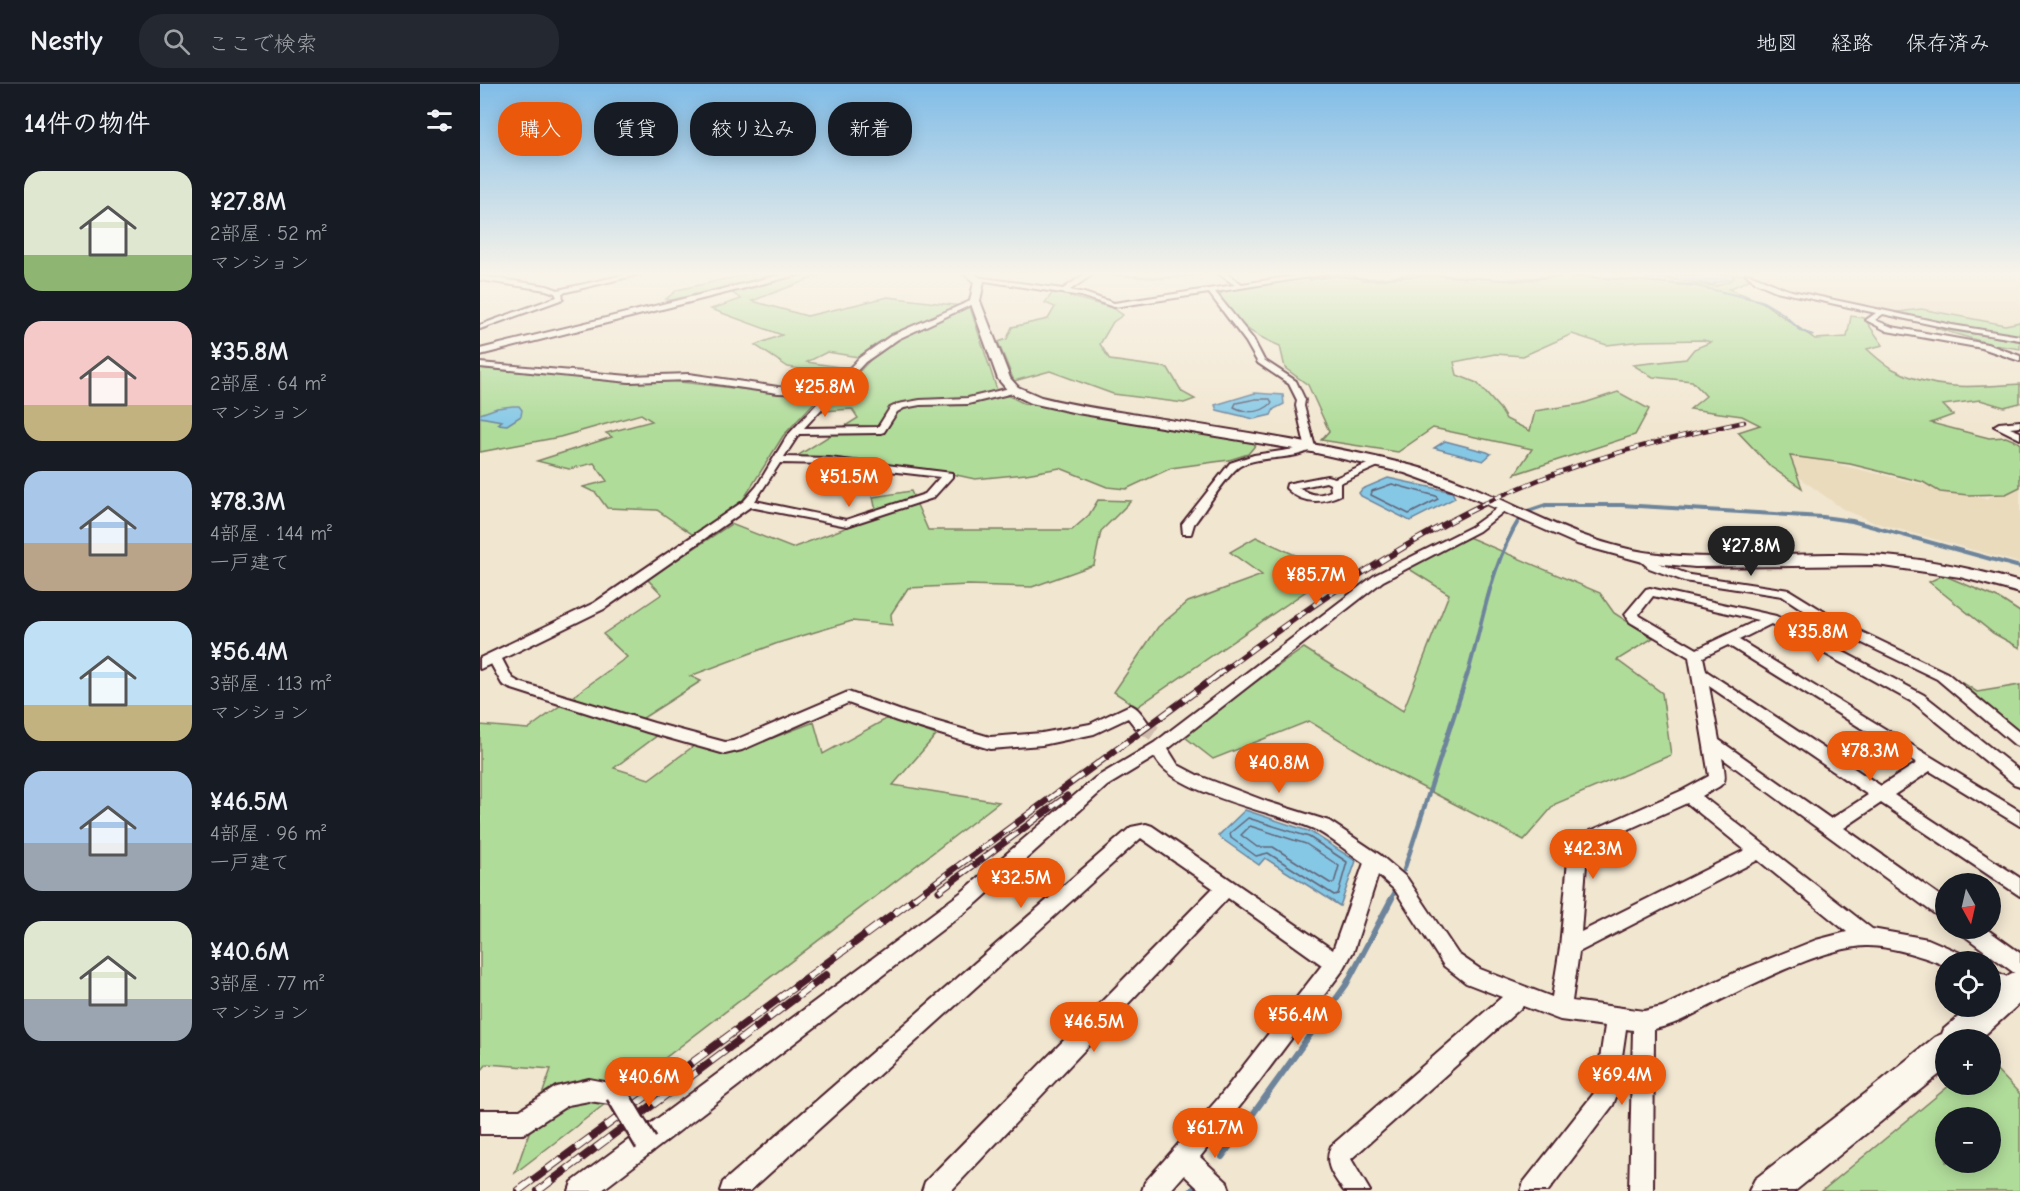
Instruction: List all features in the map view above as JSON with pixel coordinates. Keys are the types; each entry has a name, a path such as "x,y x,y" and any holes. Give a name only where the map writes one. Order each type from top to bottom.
{"street":[{"path":"480,350 579,326"},
{"path":"480,350 582,326"},
{"path":"920,326 876,348 834,388 796,431 748,503 599,606 487,661 514,685 725,748 736,746 848,697 902,717 990,743 1042,739 1094,729 1130,710 1141,724"},
{"path":"984,326 1004,379 1014,390 1047,403 1309,447 1379,462 1445,480 1528,520 1590,543 1642,557 1679,560 1857,559 1954,571 2020,588"},
{"path":"1238,326 1261,361 1296,388 1301,400 1309,447"},
{"path":"1881,326 1982,345 2020,359"},
{"path":"1951,326 2020,338"},
{"path":"1982,345 1996,357 2020,364"},
{"path":"480,365 629,379 689,377 778,390 815,391 834,388"},
{"path":"796,431 881,430 893,410 898,407 919,403 970,400 1014,390"},
{"path":"2020,424 1999,426 2020,436"},
{"path":"1187,532 1188,524 1234,465 1254,458 1305,450 1309,447"},
{"path":"748,503 847,523 929,496 948,475 829,461 777,460"},
{"path":"1335,482 1379,462"},
{"path":"581,1191 970,897 1101,782 1160,747 1379,578 1475,529 1503,507"},
{"path":"1642,557 1649,564 1666,571 1705,581 1785,593 1794,597 1836,625 1942,676 2020,741"},
{"path":"1696,656 1635,619 1632,614 1650,592 1770,619 1919,699 2020,780"},
{"path":"1696,656 1770,619"},
{"path":"1730,640 2020,819"},
{"path":"1560,1010 1570,947 1578,849 1585,841 1689,795 1718,779 1696,656"},
{"path":"1698,672 2020,888"},
{"path":"1711,742 1935,903"},
{"path":"1160,747 1164,759 1172,769 1263,807 1323,826 1374,860 1401,884 1451,960 1473,976 1560,1010 1644,1021 1664,1017 1822,945 1867,937 1935,951"},
{"path":"1830,828 1928,764"},
{"path":"1689,795 1867,937"},
{"path":"732,1191 1137,832 1146,831 1336,963"},
{"path":"1570,947 1760,851"},
{"path":"1154,1191 1184,1158 1336,963 1344,950 1374,860"},
{"path":"934,1191 1226,887"},
{"path":"1965,1029 2011,979 1978,939"},
{"path":"1358,1191 1340,1165 1339,1154 1520,995"},
{"path":"1533,1191 1605,1097 1617,1018"},
{"path":"1641,1191 1644,1021"},
{"path":"1767,1191 1878,1106 1935,1057"},
{"path":"480,1122 523,1122 564,1095 589,1090 617,1094 646,1143"},
{"path":"1184,1158 1218,1191"}],"shaded area":[{"path":"1953,326 2020,326 2020,337"},
{"path":"1793,454 1986,499 2020,480 2020,563 1873,522 1843,509 1790,471"}],"green space":[{"path":"756,326 976,326 997,390 1023,403 1258,442 1248,454 1229,460 1171,468 1126,489 1107,487 1060,468 975,479 933,470 826,457 797,456 858,418 852,409 822,411 871,359 827,352 807,362 846,368 824,379 798,377 807,370 788,367 755,345 782,335"},
{"path":"1111,326 1100,344 1110,360 1168,368 1182,392 1195,399 1184,403 1113,394 1050,371 1014,381 998,342 1007,339 1012,327"},
{"path":"1243,326 1796,326 1815,339 1847,337 1849,326 1869,326 1883,345 1867,349 1886,365 1909,376 1940,385 2020,384 2020,403 2004,407 1980,400 1943,405 1953,415 1931,423 1989,438 2006,437 2020,443 2020,487 2006,494 1968,495 1940,492 1923,482 1850,464 1790,456 1802,488 1771,467 1738,432 1760,425 1742,416 1690,409 1706,396 1692,381 1653,377 1633,365 1686,359 1694,349 1711,342 1703,340 1642,341 1607,345 1572,334 1523,356 1495,354 1454,362 1457,375 1477,383 1506,419 1530,431 1535,411 1581,404 1618,392 1649,409 1635,435 1515,474 1532,449 1433,428 1398,452 1321,440 1329,431 1308,385 1285,368 1280,346"},
{"path":"1962,326 2020,326 2020,336"},
{"path":"1935,328 2020,341 2020,349 1994,345"},
{"path":"480,368 623,382 662,380 769,392 823,393 783,436 743,500 695,536 657,510 607,508 596,493 583,487 607,481 594,463 569,469 537,461 612,437 606,433 652,421 641,414 560,437 480,452"},
{"path":"911,491 928,530 1072,530 1089,515 1098,500 1131,501 1101,531 1094,565 1032,587 968,585 908,588 891,614 892,625 852,621 778,643 690,676 701,681 629,727 658,735 614,768 649,779 695,745 739,751 814,722 823,754 888,718 936,735 893,785 999,802 515,1173 551,1069 487,1064 480,1072 480,725 528,729 627,657 603,634 662,594 647,579 731,524 792,548 877,516 873,497"},
{"path":"1466,536 1600,593 1614,613 1653,638 1617,660 1662,693 1671,755 1555,804 1524,840 1393,772 1309,721 1213,759 1181,734 1304,648 1403,711 1449,594 1406,567"},
{"path":"1256,537 1319,566 1331,574 1137,707 1114,692 1158,627 1188,602 1262,575 1230,552"},
{"path":"1943,575 2000,599 2020,612 2020,648 1993,633 1929,582"},
{"path":"1963,683 1977,692 2020,685 2020,734 1955,684"},
{"path":"2001,1074 2020,1094 2020,1191 1822,1191 1938,1095 2001,1095"}],"water":[{"path":"1255,393 1283,395 1284,404 1274,409 1271,415 1254,419 1217,410 1215,405"},
{"path":"519,406 522,410 521,416 507,425 498,424 502,421 480,417 480,414 497,408"},
{"path":"1445,441 1491,454 1483,461 1434,448"},
{"path":"1388,478 1452,492 1455,498 1410,521 1359,493 1362,489"},
{"path":"1245,810 1311,832 1356,861 1340,906 1265,858 1259,865 1218,836"}],"waterway":[{"path":"1795,326 1801,331 1813,335"},
{"path":"1525,512 1546,505"},
{"path":"1546,505 1621,505"},
{"path":"1621,505 1627,505"},
{"path":"1621,505 1823,517 1852,521 2020,567"},
{"path":"1467,676 1494,575 1501,555 1520,518"},
{"path":"1404,870 1467,675"},
{"path":"1391,899 1397,888"},
{"path":"1222,1157 1346,985 1392,898"},
{"path":"1191,1191 1195,1187"}],"tunnel":[{"path":"1141,724 1167,742"}],"railway":[{"path":"1481,505 1546,477 1610,455 1744,422"},
{"path":"1216,676 1379,562 1484,504"},
{"path":"913,899 1218,675"},
{"path":"939,891 1067,796"},
{"path":"518,1191 915,898"},
{"path":"538,1191 826,975"}]}
